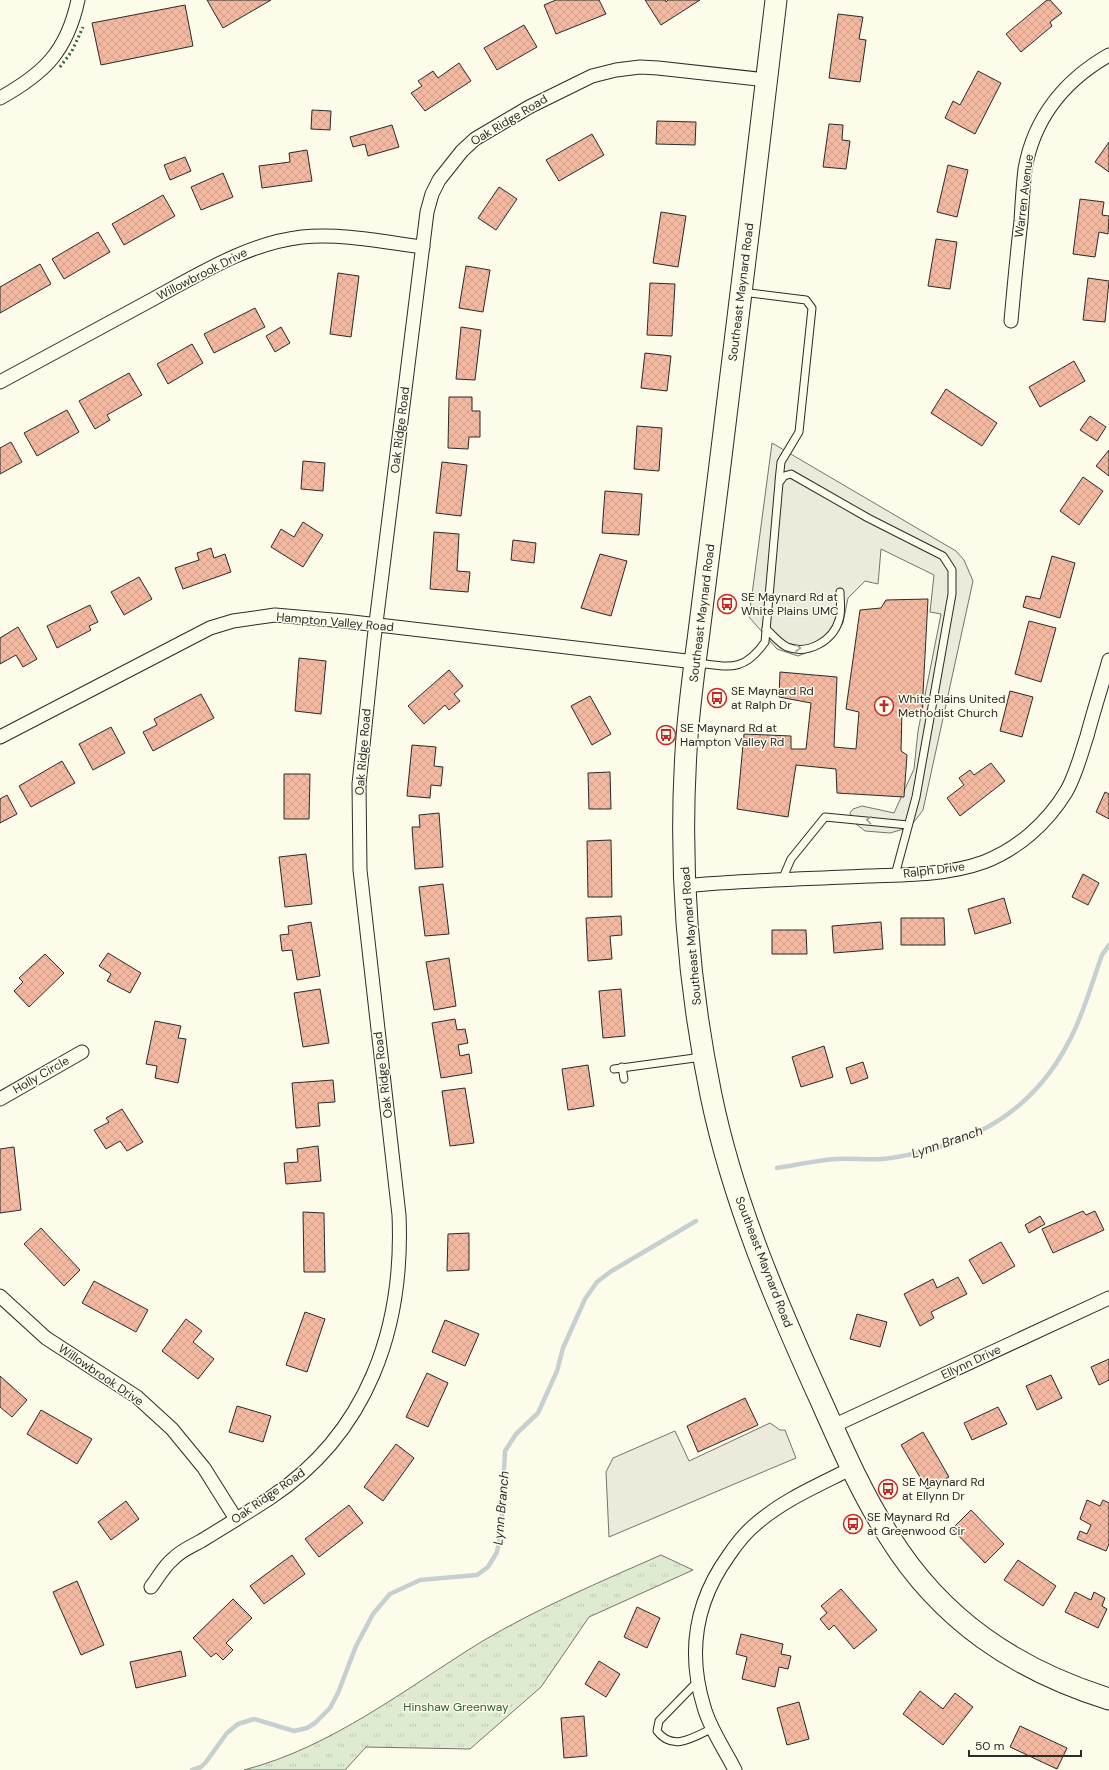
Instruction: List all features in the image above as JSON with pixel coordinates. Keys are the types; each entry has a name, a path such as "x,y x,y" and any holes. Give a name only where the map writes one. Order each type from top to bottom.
{"main road":[{"name":"Southeast Maynard Road","path":"776,0 695,662 686,752 684,886 698,1023 712,1099 730,1169 755,1246 852,1468 889,1537 912,1568 938,1598 978,1636 1019,1662 1071,1687 1109,1699"}],"street":[{"path":"0,98 36,75 52,60 69,34 78,0"},
{"name":"Warren Avenue","path":"1011,322 1025,169 1037,128 1056,98 1070,83 1085,70 1109,55"},
{"name":"Oak Ridge Road","path":"150,1587 173,1558 276,1494 310,1466 328,1448 356,1408 380,1359 390,1327 397,1292 400,1258 399,1215 361,878 358,828 361,753 427,212 432,194 447,168 474,139 564,89 592,76 616,70 640,67 767,80"},
{"name":"Willowbrook Drive","path":"0,382 207,270 255,248 280,241 319,236 339,236 423,247"},
{"name":"Hampton Valley Road","path":"0,737 210,628 233,621 275,615 376,625 695,662"},
{"name":"Ralph Drive","path":"684,886 716,883 895,875 949,870 983,862 1009,849 1040,826 1054,810 1067,791 1077,766 1109,660"},
{"name":"Holly Circle","path":"0,1099 82,1052"},
{"name":"Willowbrook Drive","path":"0,1296 46,1338 137,1397 167,1424 204,1468 236,1519"},
{"name":"Ellynn Drive","path":"833,1426 1109,1298"},
{"path":"735,1770 704,1709 697,1682 695,1652 697,1626 704,1598 716,1573 737,1544 757,1523 776,1508 796,1496 852,1468"}],"lane":[{"path":"695,662 730,668 743,665 758,652 765,642 781,462 799,432 812,308 806,300 741,292"},
{"path":"779,483 784,476 791,474 868,518 943,556 952,570 952,594 916,797 895,875"},
{"path":"766,628 786,646 804,649 819,645 834,630 839,620 840,592"},
{"path":"782,880 791,859 825,817 908,824"},
{"path":"614,1068 704,1057"},
{"path":"622,1067 624,1079"},
{"path":"697,1682 659,1721 657,1731 664,1740 674,1743 692,1738 713,1728"}],"green space":[{"name":"Hinshaw Greenway","path":"661,1555 693,1570 589,1617 541,1687 470,1749 366,1747 345,1770 244,1770 276,1760 338,1732 396,1697 481,1642 570,1596"}],"shaded area":[{"path":"772,443 956,551 964,560 973,581 923,810 914,822 904,829 890,833 865,831 855,823 850,813 853,809 862,806 894,813 914,769 918,731 941,614 930,612 934,575 881,549 878,584 865,581 848,598 843,623 834,637 824,646 798,656 777,649 749,617"},
{"path":"770,1423 780,1430 785,1430 796,1458 609,1537 606,1472 613,1458 675,1431 689,1461"}],"building":[{"path":"207,0 271,0 223,28"},
{"path":"556,0 599,0 606,14 556,34 544,5"},
{"path":"645,0 665,0 666,2 668,0 700,0 661,25"},
{"path":"1047,0 1050,0 1062,13 1050,22 1052,26 1021,52 1006,34"},
{"path":"185,5 193,46 101,65 92,23"},
{"path":"838,14 863,17 859,39 866,40 860,82 829,78"},
{"path":"524,25 537,47 497,70 484,48"},
{"path":"459,63 471,81 425,111 411,93 422,86 418,81 433,71 438,78"},
{"path":"978,71 1001,83 975,134 945,118 953,101 960,105"},
{"path":"312,110 331,111 330,130 311,129"},
{"path":"657,121 696,122 695,145 656,144"},
{"path":"829,124 843,125 842,140 850,141 846,169 823,167"},
{"path":"392,125 399,147 368,156 365,144 353,147 350,137"},
{"path":"592,134 604,155 559,181 546,160"},
{"path":"1109,142 1109,172 1095,162"},
{"path":"307,150 312,181 262,188 259,166 290,162 289,153"},
{"path":"185,157 191,171 170,180 164,165"},
{"path":"948,165 968,170 957,217 937,212"},
{"path":"223,173 233,197 201,210 191,187"},
{"path":"499,187 517,199 496,230 478,218"},
{"path":"163,195 175,216 124,245 112,224"},
{"path":"1080,199 1104,202 1102,215 1109,216 1108,234 1099,232 1095,257 1073,254"},
{"path":"661,212 686,216 678,267 653,263"},
{"path":"98,232 110,252 64,279 52,259"},
{"path":"936,239 957,242 950,289 928,286"},
{"path":"40,264 51,284 0,313 0,287"},
{"path":"466,266 490,270 483,312 459,308"},
{"path":"338,273 359,276 351,337 330,334"},
{"path":"1088,278 1109,281 1105,322 1083,320"},
{"path":"650,283 675,284 672,336 647,335"},
{"path":"255,308 265,327 214,353 204,334"},
{"path":"281,327 290,343 275,352 266,336"},
{"path":"461,327 481,330 475,380 456,379"},
{"path":"192,344 203,363 168,384 157,364"},
{"path":"645,353 671,356 667,391 641,388"},
{"path":"1074,361 1085,381 1040,407 1029,387"},
{"path":"129,373 142,395 107,415 110,420 95,429 79,401"},
{"path":"946,389 997,423 982,446 931,413"},
{"path":"449,397 472,397 472,411 480,411 480,437 469,437 468,449 448,448"},
{"path":"67,410 79,432 37,456 24,433"},
{"path":"1090,416 1106,427 1097,441 1080,430"},
{"path":"637,426 662,428 659,471 634,469"},
{"path":"11,442 22,462 0,474 0,448"},
{"path":"1109,450 1109,476 1096,466"},
{"path":"303,461 325,463 323,491 301,489"},
{"path":"442,462 467,465 461,516 436,513"},
{"path":"1083,477 1103,491 1079,525 1060,511"},
{"path":"605,491 642,494 639,535 602,533"},
{"path":"303,522 323,535 303,567 271,547 281,529 294,537"},
{"path":"434,532 459,534 457,571 470,572 468,592 430,589"},
{"path":"513,540 536,543 534,563 511,560"},
{"path":"211,548 214,558 225,554 231,572 183,589 175,568 199,560 197,553"},
{"path":"600,554 627,561 611,616 581,608"},
{"path":"1052,556 1075,563 1060,618 1023,607 1026,596 1040,599"},
{"path":"139,577 152,599 124,615 111,592"},
{"name":"White Plains United Methodist Church","path":"928,599 922,712 902,711 901,751 907,755 904,797 837,793 836,769 796,765 788,817 737,809 744,734 791,736 791,749 806,749 811,703 779,697 780,672 837,677 834,747 856,749 859,712 846,709 860,610 881,608 886,600"},
{"path":"90,605 98,622 89,626 91,630 57,648 47,626"},
{"path":"1029,621 1056,628 1041,682 1015,674"},
{"path":"18,627 37,659 23,667 16,655 0,664 0,638"},
{"path":"299,658 326,661 321,714 295,711"},
{"path":"449,670 463,686 454,694 460,701 449,710 445,705 424,724 408,706"},
{"path":"1010,691 1033,697 1022,737 1000,731"},
{"path":"201,694 214,718 153,751 143,732 157,725 154,719"},
{"path":"590,696 611,734 592,745 571,706"},
{"path":"111,727 125,753 93,770 79,744"},
{"path":"412,745 436,747 434,766 443,767 441,786 431,785 430,798 407,796"},
{"path":"62,761 75,783 31,807 19,786"},
{"path":"991,763 1005,781 960,816 947,798 964,785 959,778 970,770 974,775"},
{"path":"610,772 611,809 589,809 588,773"},
{"path":"284,774 310,774 309,819 284,819"},
{"path":"1105,792 1109,794 1109,819 1096,812"},
{"path":"7,795 17,814 0,823 0,799"},
{"path":"439,813 443,867 415,869 412,827 420,827 419,815"},
{"path":"611,840 612,897 588,897 587,841"},
{"path":"306,854 312,904 285,907 279,857"},
{"path":"1083,874 1099,883 1088,905 1072,897"},
{"path":"443,884 449,934 425,936 419,887"},
{"path":"1004,898 1011,923 975,934 968,909"},
{"path":"621,916 622,935 610,936 612,959 588,961 586,918"},
{"path":"901,918 944,918 945,945 901,945"},
{"path":"311,922 320,976 297,980 292,950 282,951 280,935 289,934 288,926"},
{"path":"881,922 883,949 834,953 832,926"},
{"path":"772,930 806,930 807,954 772,954"},
{"path":"108,953 141,973 130,993 107,981 111,974 99,966"},
{"path":"45,954 64,973 29,1007 14,991 23,982 19,978"},
{"path":"449,958 456,1006 434,1010 426,962"},
{"path":"320,989 329,1043 303,1047 294,993"},
{"path":"621,989 625,1036 603,1038 599,991"},
{"path":"455,1019 457,1030 465,1029 468,1043 458,1045 460,1056 469,1054 472,1073 441,1078 432,1023"},
{"path":"155,1021 181,1026 178,1038 186,1039 178,1083 155,1078 157,1066 146,1064"},
{"path":"824,1046 833,1077 801,1087 792,1057"},
{"path":"863,1062 868,1078 851,1084 846,1068"},
{"path":"588,1065 594,1106 568,1110 562,1069"},
{"path":"333,1080 335,1102 318,1103 320,1126 296,1128 292,1083"},
{"path":"465,1088 474,1143 450,1146 442,1091"},
{"path":"122,1109 143,1142 127,1151 120,1141 106,1149 94,1130 109,1122 106,1118"},
{"path":"318,1146 321,1181 286,1184 284,1163 298,1162 297,1149"},
{"path":"14,1147 21,1210 0,1213 0,1149"},
{"path":"1083,1211 1086,1215 1095,1211 1104,1230 1053,1253 1042,1229"},
{"path":"303,1212 324,1213 325,1272 304,1272"},
{"path":"1040,1216 1045,1224 1029,1233 1025,1225"},
{"path":"41,1228 80,1270 64,1286 24,1244"},
{"path":"469,1233 469,1270 447,1271 448,1234"},
{"path":"1001,1242 1015,1266 983,1284 969,1260"},
{"path":"958,1277 967,1294 931,1312 934,1318 920,1326 904,1294 933,1279 937,1288"},
{"path":"94,1281 148,1310 136,1332 82,1303"},
{"path":"305,1312 325,1319 307,1372 286,1365"},
{"path":"857,1314 887,1322 880,1347 850,1339"},
{"path":"186,1319 202,1331 193,1342 214,1359 198,1379 162,1351"},
{"path":"445,1320 479,1334 465,1366 432,1352"},
{"path":"1109,1359 1109,1380 1099,1385 1091,1367"},
{"path":"427,1373 448,1383 428,1427 406,1417"},
{"path":"1051,1375 1062,1398 1037,1410 1026,1386"},
{"path":"0,1376 27,1400 12,1417 0,1407"},
{"path":"745,1398 758,1425 698,1452 687,1426"},
{"path":"237,1406 271,1416 263,1442 229,1432"},
{"path":"998,1407 1007,1424 972,1440 964,1423"},
{"path":"41,1410 92,1439 77,1464 27,1434"},
{"path":"923,1432 949,1477 927,1489 901,1445"},
{"path":"396,1444 414,1458 383,1501 364,1487"},
{"path":"1087,1500 1100,1506 1103,1500 1109,1503 1109,1544 1106,1551 1077,1539 1080,1531 1087,1534 1091,1525 1080,1519"},
{"path":"126,1501 139,1519 111,1540 98,1522"},
{"path":"349,1505 363,1523 319,1557 305,1539"},
{"path":"971,1510 1004,1544 985,1563 952,1529"},
{"path":"292,1555 305,1574 264,1604 250,1586"},
{"path":"1018,1560 1056,1586 1043,1606 1004,1580"},
{"path":"77,1581 104,1645 81,1655 53,1592"},
{"path":"841,1589 877,1630 854,1649 834,1625 829,1630 820,1619 827,1613 821,1606"},
{"path":"1075,1592 1091,1600 1094,1592 1105,1598 1102,1606 1107,1609 1098,1628 1065,1612"},
{"path":"233,1599 252,1618 226,1643 233,1650 223,1660 216,1653 211,1657 193,1638"},
{"path":"637,1607 660,1618 647,1648 624,1637"},
{"path":"741,1634 783,1644 781,1654 791,1656 788,1669 779,1667 775,1687 742,1679 747,1657 736,1654"},
{"path":"181,1651 186,1676 136,1688 130,1662"},
{"path":"599,1661 620,1674 606,1697 585,1684"},
{"path":"920,1691 943,1709 955,1693 973,1707 943,1745 903,1714"},
{"path":"799,1702 809,1739 787,1745 777,1708"},
{"path":"584,1716 587,1756 564,1758 561,1718"},
{"path":"1020,1726 1067,1748 1057,1769 1010,1747"}],"waterway":[{"name":"Lynn Branch","path":"777,1168 814,1161 885,1159 922,1152 951,1144 977,1133 1001,1119 1023,1102 1043,1081 1060,1057 1079,1020 1102,955 1109,945"},
{"name":"Lynn Branch","path":"192,1770 201,1767 227,1733 238,1724 254,1719 294,1731 307,1728 315,1723 330,1708 338,1693 356,1646 373,1614 390,1594 420,1580 477,1575 488,1567 497,1552 501,1532 505,1451 516,1434 538,1413 557,1371 563,1348 585,1299 597,1282 610,1272 696,1221"}],"hedge":[{"path":"60,67 72,51 83,27"}],"place":[{"name":"SE Maynard Rd at White Plains UMC","path":"727,604"},
{"name":"SE Maynard Rd at Ralph Dr","path":"717,698"},
{"name":"White Plains United Methodist Church","path":"884,706"},
{"name":"SE Maynard Rd at Hampton Valley Rd","path":"666,735"},
{"name":"SE Maynard Rd at Ellynn Dr","path":"888,1489"},
{"name":"SE Maynard Rd at Greenwood Cir","path":"853,1524"}]}
